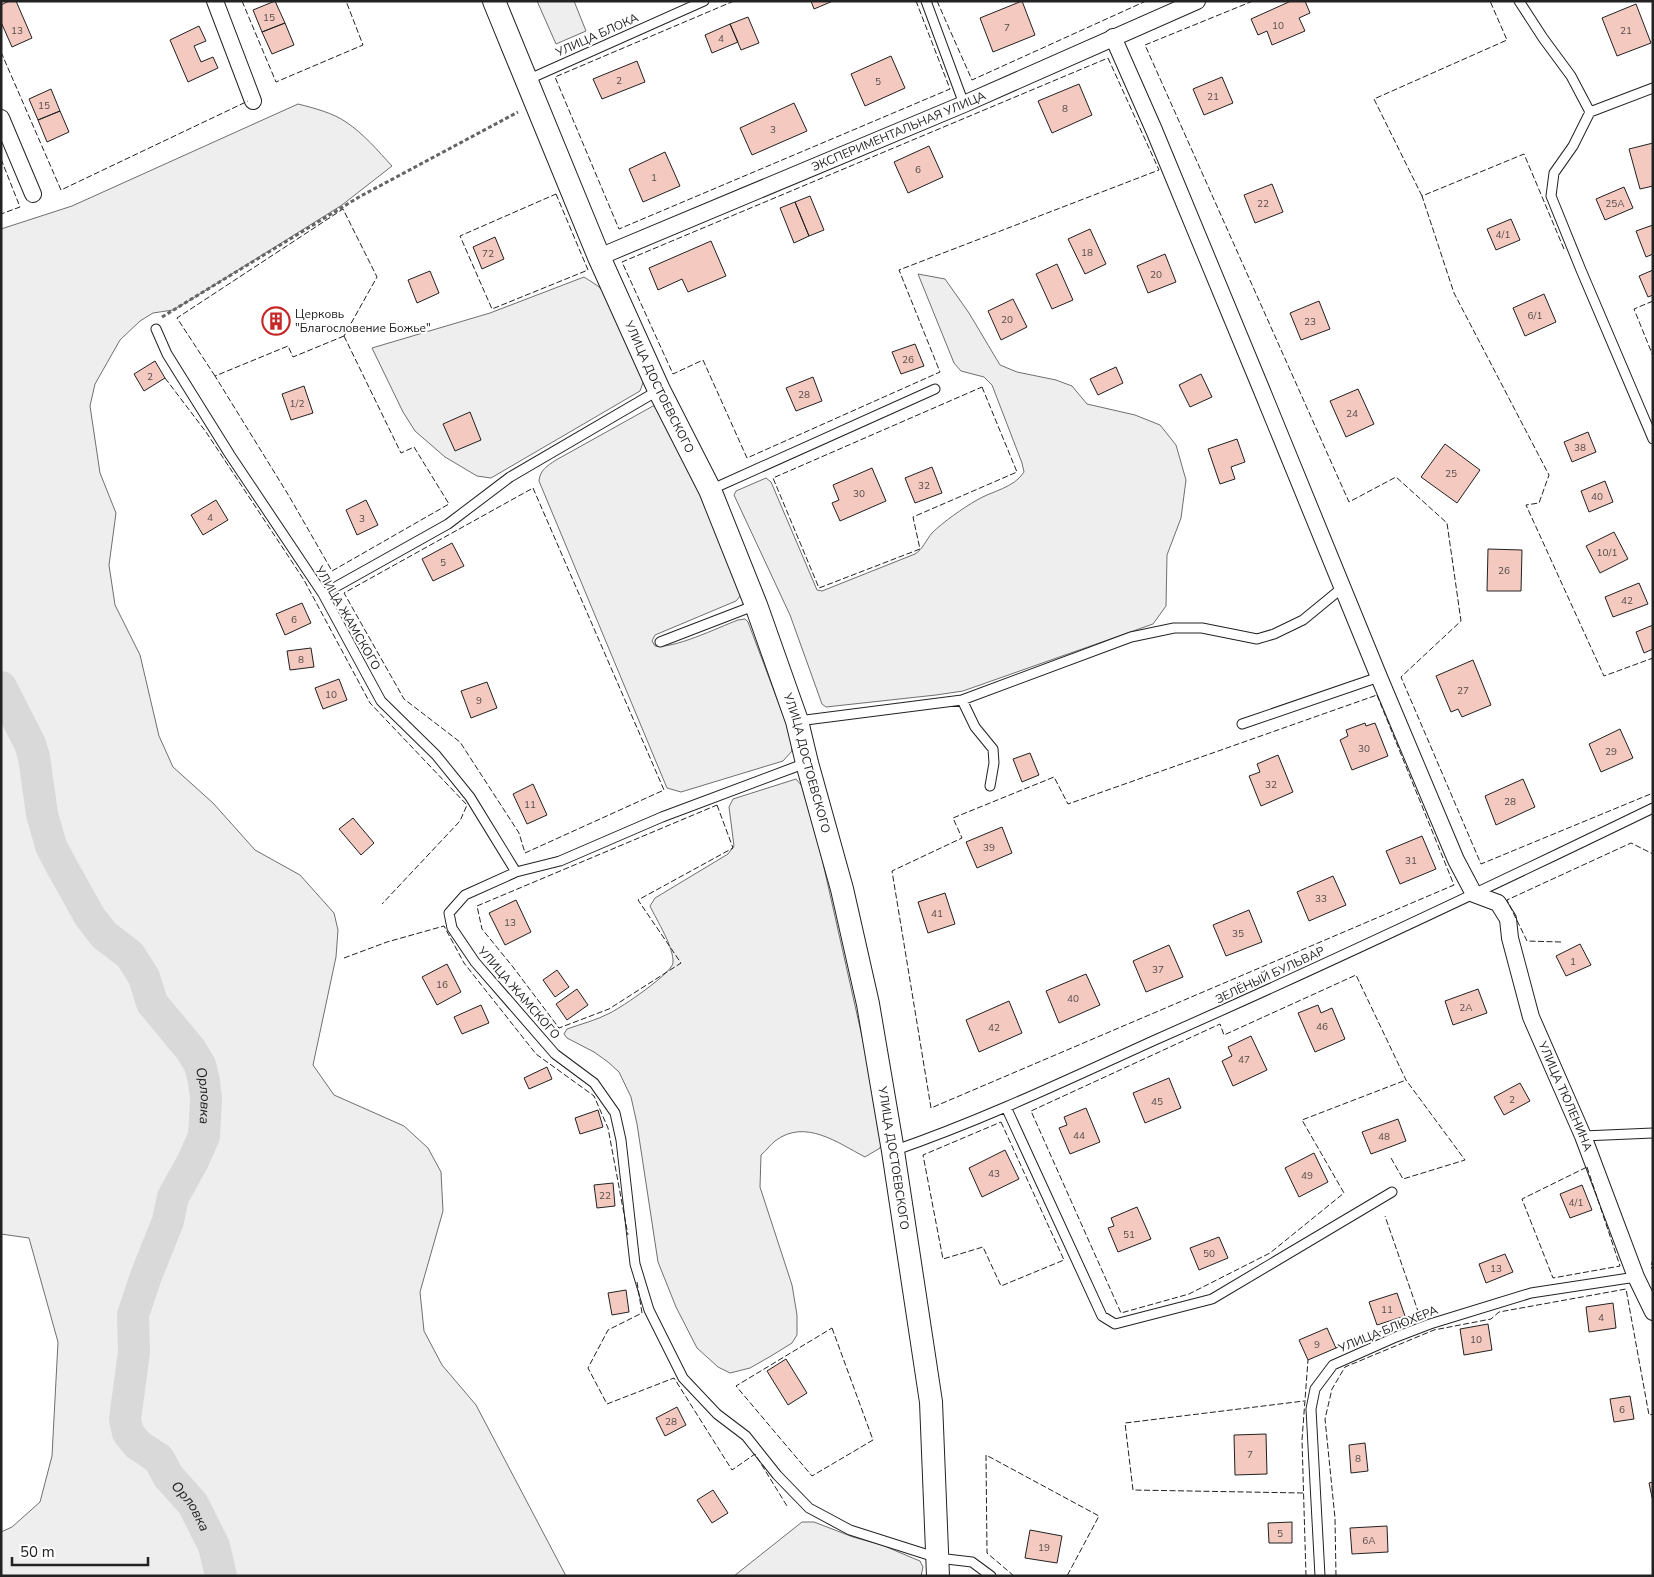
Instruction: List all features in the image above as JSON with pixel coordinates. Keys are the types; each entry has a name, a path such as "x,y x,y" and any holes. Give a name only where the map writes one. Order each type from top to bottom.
{"main road":[{"name":"УЛИЦА ДОСТОЕВСКОГО","path":"494,1 599,257 659,390 710,490 756,605 797,721 842,889 868,1004 931,1402 938,1567"}],"street":[{"path":"215,1 253,101"},
{"name":"ЭКСПЕРИМЕНТАЛЬНАЯ УЛИЦА","path":"599,257 964,104 1197,1"},
{"path":"1114,37 1158,139 1378,677 1456,860 1474,894"},
{"path":"1,118 34,194"},
{"name":"УЛИЦА ТЮЛЕНИНА","path":"1474,894 1498,903 1508,919 1510,938 1530,1017 1583,1136 1636,1276 1653,1312"}],"lane":[{"name":"УЛИЦА БЛОКА","path":"527,80 704,1"},
{"path":"926,1 964,104"},
{"path":"1519,1 1542,38 1571,76 1590,112"},
{"path":"1653,88 1590,112 1572,146 1554,173 1552,196 1581,270 1653,439"},
{"name":"УЛИЦА ЖАМСКОГО","path":"156,329 167,354 225,447 323,594 380,701 436,755 470,797 516,872 465,895 449,913 452,928 475,962 555,1054 594,1083 615,1113 621,1140 636,1264 649,1310 682,1378 717,1414 746,1436 777,1475 809,1508 850,1530 938,1567"},
{"path":"323,594 448,524 510,477 659,390"},
{"path":"710,490 936,390"},
{"path":"797,721 962,700 1131,637 1174,628 1202,628 1257,640 1302,620 1342,588"},
{"path":"660,642 756,605"},
{"path":"1242,724 1378,677"},
{"path":"962,700 975,727 993,749 994,763 990,786"},
{"path":"516,872 560,861 662,817 807,763"},
{"name":"ЗЕЛЁНЫЙ БУЛЬВАР","path":"892,1151 1006,1107 1276,987 1653,808"},
{"path":"1006,1107 1102,1316 1114,1324 1212,1299 1392,1192"},
{"path":"1583,1136 1653,1133"},
{"name":"УЛИЦА БЛЮХЕРА","path":"1320,1576 1311,1409 1315,1389 1333,1365 1430,1324 1531,1293 1636,1276"},
{"path":"938,1567 972,1562 991,1576"}],"path":[{"path":"156,329 160,318 359,198 536,103"}],"shaded area":[{"path":"537,1 574,1 586,31 556,44"},
{"path":"298,104 329,113 346,122 365,137 392,166 342,205 173,310 153,313 140,321 120,340 95,384 90,406 100,473 116,513 109,565 115,605 140,655 159,736 173,767 213,803 255,850 300,875 334,913 338,930 336,957 313,1065 334,1095 404,1126 428,1148 441,1172 443,1211 420,1292 424,1331 442,1365 476,1405 566,1576 1,1576 1,1532 12,1527 40,1502 52,1456 58,1342 29,1238 1,1234 1,229 72,206"},
{"path":"918,274 945,279 969,313 1000,365 1017,372 1056,380 1072,386 1087,404 1135,415 1160,425 1176,445 1186,480 1181,518 1167,555 1166,606 1153,624 963,691 826,707 822,704 790,615 734,495 736,491 766,478 771,482 817,590 822,591 915,554 932,533 947,520 977,500 1009,486 1024,472 992,385 984,377 961,371 954,363"},
{"path":"584,277 598,286 608,297 644,380 640,391 491,478 477,476 445,457 415,431 403,412 372,348 490,313"},
{"path":"653,406 660,408 666,414 741,587 741,595 736,601 655,635 652,641 655,646 673,644 745,619 748,622 791,736 792,751 783,761 681,792 667,788 539,481 542,471 556,460"},
{"path":"796,779 807,792 879,1112 882,1140 880,1148 865,1157 821,1135 810,1132 798,1132 786,1135 775,1141 761,1155 760,1187 792,1285 797,1315 797,1335 792,1343 750,1368 730,1373 718,1367 697,1348 676,1307 658,1262 637,1124 631,1097 619,1072 594,1052 567,1038 564,1034 567,1029 600,1018 616,1010 664,975 673,963 673,957 650,906 655,898 728,854 734,846 729,807 733,799"},
{"path":"802,1522 814,1522 853,1537 882,1545 920,1561 923,1567 921,1576 734,1576"}],"building":[{"path":"9,1 16,1 32,38 12,47 1,22 1,5"},
{"path":"275,1 285,23 262,32 253,10"},
{"path":"811,1 833,1 814,9"},
{"path":"1022,1 1035,35 993,52 980,18"},
{"path":"1291,1 1305,1 1310,13 1299,18 1305,31 1272,45 1267,31 1258,35 1251,19"},
{"path":"1636,4 1651,43 1617,56 1602,18"},
{"path":"748,17 759,43 741,50 730,24"},
{"path":"285,23 294,45 272,54 262,32"},
{"path":"730,24 738,42 712,53 705,35"},
{"path":"199,26 206,41 194,46 201,62 213,57 218,68 188,82 170,40"},
{"path":"891,56 905,88 865,106 851,74"},
{"path":"637,61 645,82 602,99 593,79"},
{"path":"1222,77 1233,103 1204,115 1193,89"},
{"path":"1079,84 1092,115 1052,133 1038,101"},
{"path":"51,89 60,111 38,120 29,99"},
{"path":"794,103 807,131 752,155 740,128"},
{"path":"60,111 69,132 47,142 38,120"},
{"path":"1653,143 1653,186 1640,189 1629,149"},
{"path":"929,146 943,177 908,193 894,162"},
{"path":"665,152 680,186 643,202 629,169"},
{"path":"1272,184 1283,212 1255,223 1244,195"},
{"path":"1624,187 1633,208 1605,220 1596,199"},
{"path":"810,196 824,230 809,236 795,202"},
{"path":"795,202 809,236 794,243 780,208"},
{"path":"1511,219 1520,240 1496,250 1487,229"},
{"path":"1653,225 1653,254 1646,257 1636,231"},
{"path":"1090,229 1106,264 1085,274 1068,239"},
{"path":"495,237 504,259 482,269 473,247"},
{"path":"711,241 726,276 688,292 682,279 658,290 649,268"},
{"path":"1165,254 1176,282 1148,293 1137,266"},
{"path":"1057,264 1073,300 1052,309 1036,274"},
{"path":"1653,270 1653,295 1648,297 1639,276"},
{"path":"430,271 439,293 417,303 408,280"},
{"path":"1544,294 1556,322 1525,336 1513,308"},
{"path":"1013,299 1027,327 1001,340 988,311"},
{"path":"1319,301 1330,329 1301,340 1290,313"},
{"name":"Церковь \"Благословение Божье\"","path":"280,308 288,327 271,334 264,315"},
{"path":"915,344 924,366 901,374 892,352"},
{"path":"155,361 165,378 144,391 134,374"},
{"path":"1116,367 1123,383 1098,395 1090,379"},
{"path":"1201,374 1212,397 1190,407 1179,385"},
{"path":"813,377 822,401 796,411 786,388"},
{"path":"304,386 313,413 291,420 282,394"},
{"path":"1358,389 1374,424 1346,437 1330,401"},
{"path":"470,412 481,440 455,451 443,424"},
{"path":"1588,432 1596,452 1572,462 1564,442"},
{"path":"1237,439 1245,462 1231,467 1235,479 1220,484 1208,449"},
{"path":"1445,444 1480,470 1457,503 1421,477"},
{"path":"932,467 942,493 915,503 905,478"},
{"path":"872,468 886,501 840,521 832,503 839,500 833,485"},
{"path":"1605,481 1613,502 1589,512 1581,491"},
{"path":"216,500 228,520 203,535 191,515"},
{"path":"366,500 378,525 357,535 346,510"},
{"path":"1614,532 1628,559 1600,573 1586,546"},
{"path":"452,543 464,566 433,581 422,559"},
{"path":"1488,549 1522,550 1521,591 1487,591"},
{"path":"1639,583 1648,604 1613,617 1605,597"},
{"path":"302,603 311,623 285,635 276,614"},
{"path":"1653,625 1653,649 1644,653 1636,632"},
{"path":"311,648 314,667 290,670 287,651"},
{"path":"1473,660 1491,705 1462,717 1458,709 1451,712 1436,676"},
{"path":"339,679 347,700 323,709 315,688"},
{"path":"487,682 497,708 471,718 461,691"},
{"path":"1365,723 1366,726 1375,723 1388,756 1352,770 1340,740 1348,736 1346,730"},
{"path":"1620,729 1633,758 1601,772 1589,744"},
{"path":"1030,753 1039,775 1022,782 1013,759"},
{"path":"1278,755 1293,792 1261,806 1249,776 1260,772 1257,764"},
{"path":"1523,779 1535,807 1496,825 1485,796"},
{"path":"533,784 547,815 527,824 513,794"},
{"path":"353,818 374,843 361,855 339,829"},
{"path":"1002,827 1012,853 977,868 966,842"},
{"path":"1422,836 1436,869 1400,884 1386,851"},
{"path":"1333,876 1346,905 1309,921 1297,892"},
{"path":"945,893 955,924 928,933 918,902"},
{"path":"516,900 531,932 505,945 489,913"},
{"path":"1249,910 1262,942 1226,956 1213,925"},
{"path":"1580,944 1591,965 1566,976 1556,956"},
{"path":"1169,945 1183,977 1146,992 1133,961"},
{"path":"447,964 461,992 437,1005 422,977"},
{"path":"557,970 569,987 555,997 543,980"},
{"path":"1086,974 1100,1005 1059,1023 1046,991"},
{"path":"577,989 588,1005 567,1020 556,1004"},
{"path":"1478,989 1487,1013 1453,1025 1445,1001"},
{"path":"1009,1001 1022,1033 979,1052 966,1020"},
{"path":"481,1005 489,1023 462,1034 454,1017"},
{"path":"1318,1005 1321,1013 1332,1008 1345,1039 1315,1052 1298,1013"},
{"path":"1251,1036 1267,1070 1233,1086 1222,1061 1232,1056 1228,1047"},
{"path":"547,1067 552,1079 529,1089 524,1078"},
{"path":"1169,1078 1181,1108 1145,1123 1133,1093"},
{"path":"1520,1083 1530,1101 1504,1115 1494,1097"},
{"path":"1086,1108 1100,1142 1070,1154 1059,1128 1067,1125 1064,1117"},
{"path":"598,1110 603,1127 580,1134 575,1118"},
{"path":"1398,1119 1406,1141 1371,1154 1362,1132"},
{"path":"1005,1150 1019,1179 982,1197 969,1168"},
{"path":"1314,1153 1328,1182 1299,1197 1285,1168"},
{"path":"613,1183 615,1206 597,1208 594,1185"},
{"path":"1582,1185 1592,1210 1570,1218 1560,1194"},
{"path":"1137,1207 1151,1239 1118,1252 1108,1228 1114,1226 1111,1218"},
{"path":"1219,1237 1228,1258 1199,1270 1190,1248"},
{"path":"1505,1254 1513,1272 1486,1283 1479,1264"},
{"path":"626,1290 629,1312 612,1315 608,1293"},
{"path":"1397,1293 1405,1316 1377,1325 1369,1302"},
{"path":"1613,1303 1616,1328 1589,1332 1586,1307"},
{"path":"1488,1324 1492,1350 1464,1355 1460,1329"},
{"path":"1327,1328 1336,1348 1308,1360 1299,1340"},
{"path":"786,1359 807,1393 788,1405 767,1371"},
{"path":"1630,1396 1634,1419 1614,1422 1610,1399"},
{"path":"677,1407 686,1425 665,1436 656,1418"},
{"path":"1266,1434 1267,1474 1235,1475 1234,1435"},
{"path":"1365,1443 1368,1471 1351,1473 1349,1445"},
{"path":"1653,1482 1653,1502 1649,1483"},
{"path":"713,1490 728,1513 712,1523 697,1500"},
{"path":"1292,1522 1292,1543 1269,1543 1268,1523"},
{"path":"1387,1526 1388,1552 1352,1554 1350,1528"},
{"path":"1030,1530 1062,1536 1057,1563 1025,1558"}],"waterway":[{"name":"Орловка","path":"1,687 30,744 34,757 42,814 51,846 90,917 104,935 130,955 144,977 152,1003 191,1050 200,1065 204,1081 206,1099 204,1136 193,1161 173,1197 168,1221 133,1315 134,1352 125,1419 128,1433 138,1445 159,1459 168,1476 193,1504 214,1546 221,1576"}],"fence":[{"path":"242,1 276,82 363,45 346,1"},
{"path":"734,1 555,77 619,229 950,89 916,1"},
{"path":"937,1 972,80 1146,1"},
{"path":"1253,1 1145,45 1349,502 1396,477 1447,523 1461,621 1401,677 1481,864 1653,793"},
{"path":"1422,196 1374,99 1507,40 1490,1"},
{"path":"1,52 61,190 248,101"},
{"path":"1108,58 1159,170 899,270 940,372 747,458 703,360 673,374 622,262 1108,58"},
{"path":"1564,249 1524,154 1422,196 1454,293 1549,475 1539,503 1526,505 1604,676 1653,658"},
{"path":"1,159 20,207 1,214"},
{"path":"556,194 588,270 492,309 460,236 556,194"},
{"path":"215,376 177,318 343,209 377,277 344,336"},
{"path":"1653,301 1634,309 1653,356"},
{"path":"344,336 401,453 414,447 449,504 332,571 289,496 215,376 288,346 293,357 344,336"},
{"path":"165,378 206,432 304,580 370,703 467,805 460,821 382,904"},
{"path":"982,387 1017,472 913,517 920,549 819,588 773,478 982,387"},
{"path":"533,488 664,790 525,853 519,833 460,742 404,699 344,593 533,488"},
{"path":"1377,695 1454,885 931,1108 892,871 962,838 953,818 1054,777 1068,804 1377,695"},
{"path":"717,805 733,848 638,900 681,963 609,1009 559,1028 482,929 477,906 717,805"},
{"path":"1561,942 1527,941 1507,900 1631,843 1653,854"},
{"path":"344,958 387,942 444,926 464,963 536,1054 594,1096 608,1128 628,1235"},
{"path":"1391,1158 1403,1179 1465,1160 1406,1080 1356,975 1224,1035 1220,1024 1031,1111 1121,1313 1189,1294 1270,1253 1344,1193 1302,1120 1406,1080"},
{"path":"1001,1122 1064,1260 1001,1286 983,1247 943,1259 923,1155 1001,1122"},
{"path":"1587,1167 1620,1266 1553,1278 1522,1199 1587,1167"},
{"path":"1336,1348 1420,1317 1385,1216"},
{"path":"1653,1259 1651,1266 1653,1271"},
{"path":"637,1282 642,1313 608,1330 588,1368 607,1404 674,1378 732,1470 755,1454 787,1506"},
{"path":"1336,1576 1335,1518 1325,1419 1332,1389 1345,1367 1434,1330 1491,1319 1499,1312 1626,1289 1649,1415 1653,1414"},
{"path":"832,1328 873,1440 812,1476 736,1386 832,1328"},
{"path":"1306,1576 1302,1440 1308,1360"},
{"path":"1303,1493 1133,1490 1125,1423 1304,1401"},
{"path":"1014,1576 987,1553 986,1455 1099,1516 1067,1576"}],"place":[{"name":"Церковь \"Благословение Божье\"","path":"276,321"}]}
